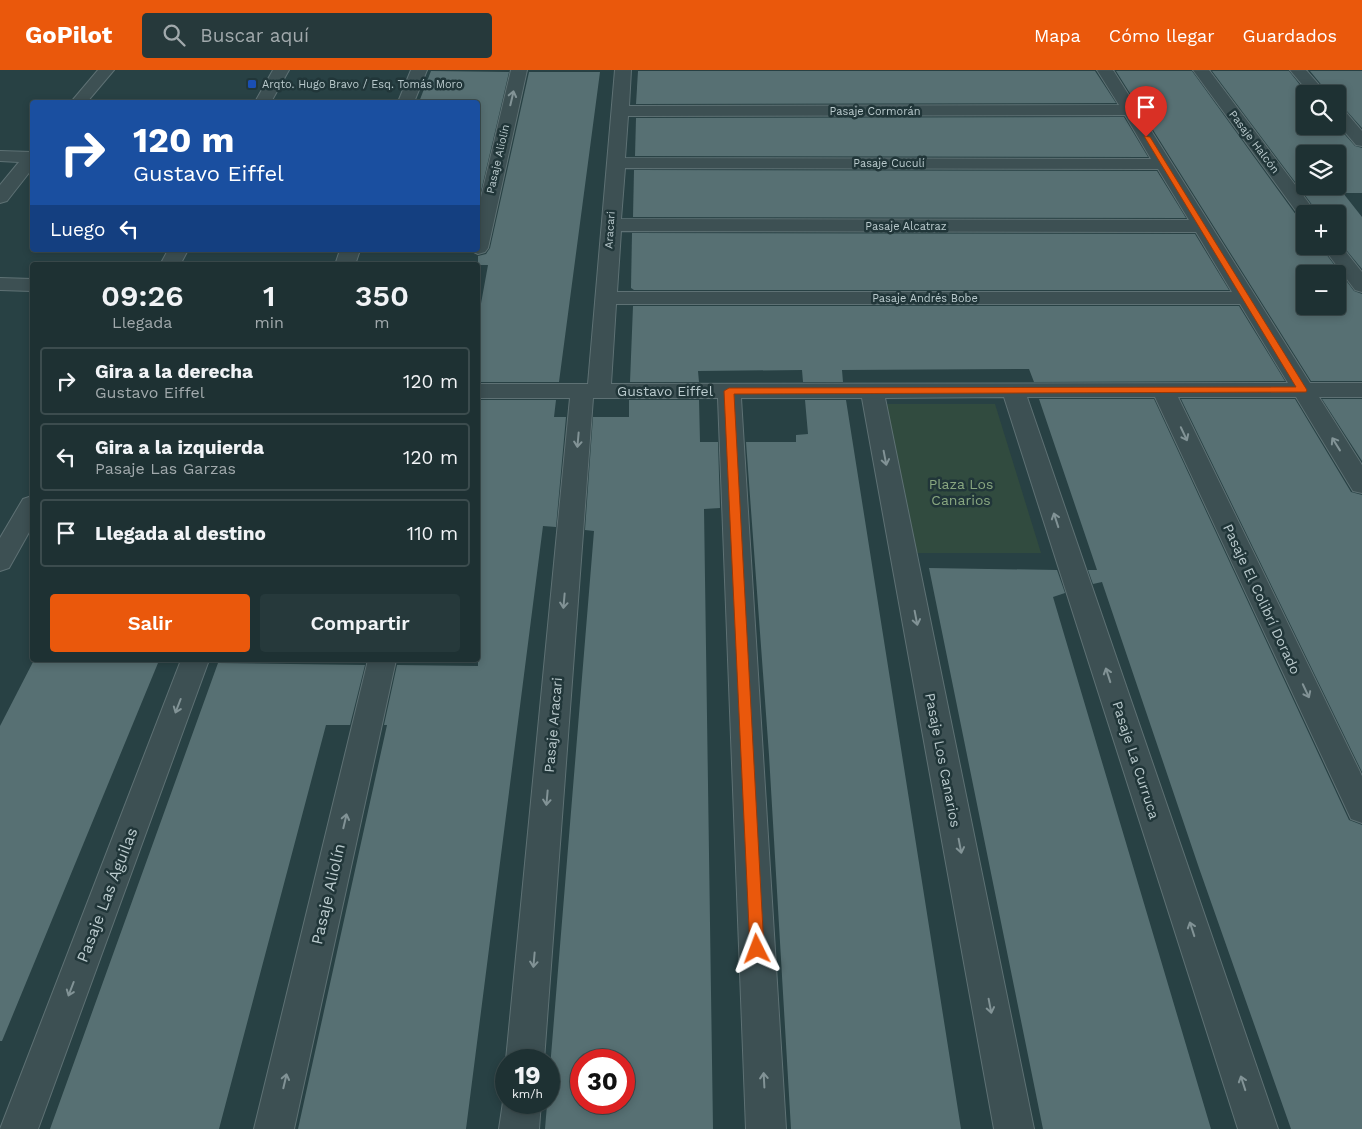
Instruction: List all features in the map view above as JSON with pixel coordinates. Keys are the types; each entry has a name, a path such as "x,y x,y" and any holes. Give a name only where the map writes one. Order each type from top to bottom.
{"street":[{"path":"81,100 106,70"},
{"path":"264,100 281,70"},
{"path":"407,100 419,70"},
{"name":"Pasaje Aliolín","path":"480,236 519,70"},
{"name":"Aracari","path":"590,391 605,298 623,70"},
{"path":"1105,70 1362,486"},
{"name":"Pasaje Halcón","path":"1201,70 1301,205"},
{"path":"1298,70 1311,85"},
{"name":"Pasaje Cormorán","path":"620,111 1129,110"},
{"path":"1346,123 1362,141"},
{"path":"0,156 30,157"},
{"path":"0,197 30,160"},
{"name":"Pasaje Cuculí","path":"616,163 1162,164"},
{"name":"Pasaje Alcatraz","path":"611,226 1201,226"},
{"path":"1339,255 1362,286"},
{"path":"0,284 30,285"},
{"name":"Pasaje Andrés Bobe","path":"605,298 1245,298"},
{"name":"Pasaje Los Canarios","path":"872,390 1014,1129"},
{"name":"Pasaje La Curruca","path":"1013,390 1258,1129"},
{"name":"Pasaje El Colibrí Dorado","path":"1163,390 1362,809"},
{"name":"Gustavo Eiffel","path":"480,391 1362,390"},
{"name":"Pasaje Aracari","path":"526,1049 590,391"},
{"path":"729,391 766,1129"},
{"path":"0,561 30,508"},
{"name":"Pasaje Las Águilas","path":"18,1129 194,662"},
{"name":"Pasaje Aliolín","path":"274,1129 382,662"},
{"path":"519,1129 521,1114"}],"green space":[{"name":"Plaza Los Canarios","path":"884,404 995,404 1041,553 914,553"}],"building":[{"path":"431,71 509,72 480,195 480,100 420,100"},
{"path":"638,71 1095,71 1116,103 636,104"},
{"path":"1116,71 1192,71 1296,215 1296,255 1327,255 1334,265 1296,265 1296,315 1346,315 1346,280 1354,291 1362,294 1362,381 1311,381"},
{"path":"1212,71 1289,71 1300,85 1296,85 1296,135 1345,135 1355,146 1362,148 1362,193 1346,193 1346,145 1296,145 1296,183"},
{"path":"1310,71 1362,71 1362,128 1346,110 1346,85 1322,85"},
{"path":"529,72 600,72 559,382 480,382 480,309 488,265 480,265 478,256 486,254 490,248"},
{"path":"1124,117 1148,157 635,156 636,118"},
{"path":"634,170 1157,171 1186,218 633,217"},
{"path":"1305,195 1345,195 1362,217 1362,269 1346,250 1346,205 1312,205"},
{"path":"632,233 1195,234 1229,290 634,290 631,288"},
{"path":"633,306 1239,306 1285,381 1034,382 1029,369 842,370 843,382 803,382 802,370 698,371 699,382 630,382"},
{"path":"1039,399 1154,399 1349,820 1362,825 1362,1129 1291,1129 1199,868 1102,582 1093,584 1088,570 1097,570"},
{"path":"1181,399 1295,399 1351,492 1362,495 1362,772"},
{"path":"1322,399 1362,399 1362,461"},
{"path":"480,400 556,400 554,417 566,417 556,527 543,526 466,1129 298,1129 387,725 384,725 397,665 478,666 478,662 480,662"},
{"path":"629,400 699,400 700,442 718,442 720,508 704,509 713,1129 545,1129 546,1114 560,1114 560,1049 552,1049 594,531 585,530 593,417 629,417"},
{"path":"805,400 846,400 961,1129 791,1129 769,755 746,442 796,442 796,435 808,434"},
{"path":"929,568 1057,570 1065,593 1053,597 1211,1129 1043,1129"},
{"path":"33,662 158,663 2,1041 0,1041 0,726"},
{"path":"218,663 365,665 350,725 326,725 219,1129 50,1129"}],"place":[{"name":"Arqto. Hugo Bravo / Esq. Tomás Moro","path":"252,84"}],"route":[{"path":"757,949 729,391 1303,390 1146,137"}]}
